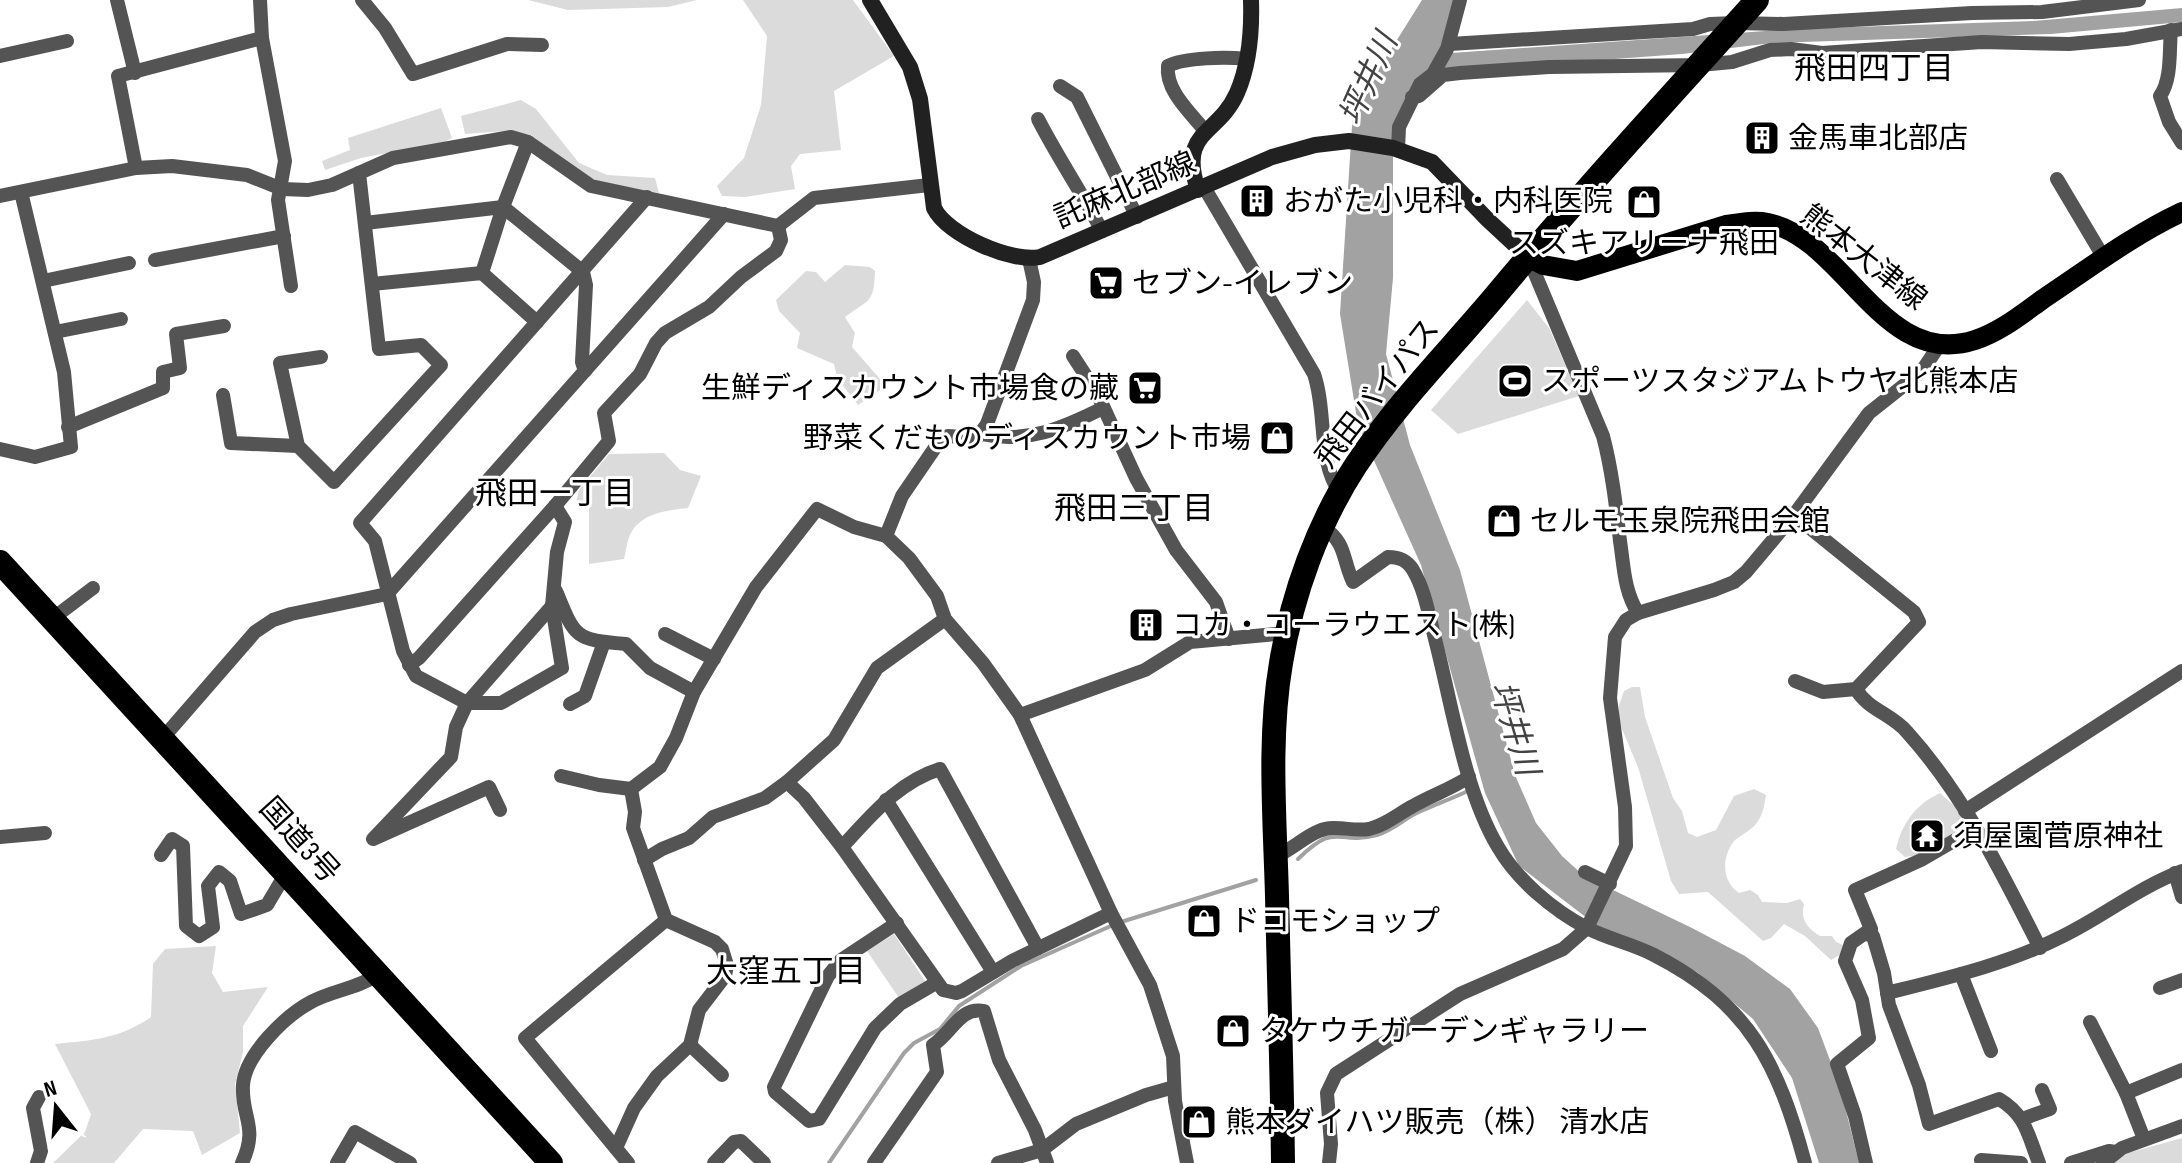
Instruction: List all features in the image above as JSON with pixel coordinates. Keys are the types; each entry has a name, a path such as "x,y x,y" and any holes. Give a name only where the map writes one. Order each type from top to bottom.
{"highway":[{"name":"飛田バイパス","path":"1283,1163 1275,857 1275,703 1287,633 1312,551 1357,463 1401,405 1757,0"},
{"name":"国道3号","path":"0,562 551,1163"}],"main road":[{"name":"託麻北部線","path":"870,0 910,67 925,119 929,185 934,208 944,223 971,240 1029,259 1137,217 1272,157 1301,148 1349,141 1396,149 1432,162 1528,257"},
{"path":"1201,188 1191,158 1206,132 1236,96 1252,32 1251,0"},
{"name":"熊本大津線","path":"1528,257 1543,265 1577,271 1726,225 1767,222 1789,229 1812,247 1898,327 1940,344 1974,340 1988,334 2161,222 2182,212"}],"street":[{"path":"117,0 135,73"},
{"path":"260,0 262,38 285,161 278,200 291,286"},
{"path":"362,0 385,28 413,74 507,44 542,45"},
{"path":"1396,149 1399,127 1412,97 1420,84 1433,74 1449,46 1460,0"},
{"path":"1449,46 1693,29 1710,24 1784,24 2139,0"},
{"path":"1412,97 1419,96 1443,75 1460,73 1732,62 1770,50 1822,53 1982,42 2069,44 2126,39 2176,30 2160,96 2169,122 2182,143"},
{"path":"136,168 118,76 262,38"},
{"path":"0,56 67,41"},
{"path":"1206,132 1175,93 1168,78 1168,66 1211,59 1247,59"},
{"path":"1060,86 1077,97 1137,217"},
{"path":"1038,119 1102,231"},
{"path":"0,196 136,168 172,166 247,175 282,189 308,190 332,185 393,158 511,137 528,142 591,186 778,226"},
{"path":"482,273 528,142"},
{"path":"321,357 280,363 298,446 334,482 441,365 421,345 379,349 359,173"},
{"path":"2057,179 2104,258"},
{"path":"778,226 814,198 929,185"},
{"path":"1201,188 1314,374 1322,407 1328,470 1331,481 1340,493"},
{"path":"0,449 35,457 71,447 64,372 21,192"},
{"path":"555,506 565,522 557,552 552,606 562,668 501,703 467,703 416,676 409,665 387,594 375,541 360,523 647,197"},
{"path":"365,223 503,207 583,272 586,285 582,362 585,371"},
{"path":"162,739 255,632 273,620 387,594 724,214"},
{"path":"409,665 419,658 555,506 609,441 604,413 640,374 656,343 665,333 709,307 741,277 776,251 781,240 778,226"},
{"path":"155,260 284,236"},
{"path":"1528,257 1603,436 1624,575 1629,599 1638,613"},
{"path":"886,536 902,496 941,439 948,436 977,438 987,424 1033,300 1034,282 1029,259"},
{"path":"43,281 129,263"},
{"path":"372,284 482,273 537,322"},
{"path":"55,332 121,319"},
{"path":"68,427 163,388 163,372 180,368 176,334 224,326"},
{"path":"1329,1163 1331,1144 1327,1093 1336,1074 1460,994 1563,949 1590,924 1626,846 1625,807 1610,698 1615,637 1626,620 1638,613 1734,582 1746,572 1794,515 1869,413 1922,371 1940,344"},
{"path":"1073,356 1097,393 1149,502 1176,550 1216,602 1229,639"},
{"path":"223,395 231,443 298,446"},
{"path":"981,434 994,437 1047,434 1103,408"},
{"path":"561,776 631,789 660,767 676,738 694,692 756,587 817,509 854,527 886,536 924,575 937,596 945,619 983,663 1020,715 1111,913 1146,975 1161,1012 1173,1056 1174,1087 1187,1163"},
{"path":"1794,515 1918,616 1919,622 1856,689 1823,692 1795,681"},
{"path":"1323,527 1341,543 1353,582 1388,557 1404,560 1411,567 1426,606 1469,777 1483,817 1498,848 1513,868 1536,892 1590,924 1656,956 1699,983 1746,1025 1767,1056 1782,1087 1805,1163"},
{"path":"554,587 569,625 580,636 626,644 650,668 694,692"},
{"path":"52,619 93,588"},
{"path":"500,810 489,787 373,839 451,757 456,727 467,703 552,606"},
{"path":"644,860 689,838 713,817 765,798 787,782 834,740 877,668 945,619"},
{"path":"1020,715 1145,670 1190,642 1287,633"},
{"path":"665,634 714,659"},
{"path":"570,704 585,696 604,642"},
{"path":"1965,811 2182,671"},
{"path":"1856,689 1861,699 1907,731 1965,811 2003,874 2040,948"},
{"path":"842,847 886,800 922,775 940,769 1038,948"},
{"path":"1275,857 1316,832 1339,827 1371,828 1383,824 1417,803 1447,792 1469,777"},
{"path":"787,782 804,798 842,847 936,983 984,1011 999,1060 1035,1130 1044,1157"},
{"path":"616,1148 634,1108 657,1076 690,1045 699,1010 725,976 727,965 722,949 715,942 666,920 633,828 635,812 631,789"},
{"path":"886,800 993,972"},
{"path":"1866,1163 1855,1116 1837,1064 1869,1038 1862,1000 1845,961 1851,943 1871,929 1855,890 1921,860 1976,828"},
{"path":"0,837 45,833"},
{"path":"161,855 172,839 183,846 186,926 199,936 213,927 208,886 219,872 230,881 241,914 267,905 286,873"},
{"path":"1585,872 1608,887"},
{"path":"1887,993 1961,974 2040,948 2179,872 2182,897"},
{"path":"874,1163 937,1072 933,1045 948,1034 966,1001 993,972 1111,913"},
{"path":"628,1163 525,1038 666,920"},
{"path":"897,923 841,960 828,976 774,1087 775,1092 809,1121 819,1119 875,1028 900,1004 936,983"},
{"path":"1867,934 1873,936 1893,1019 1919,1085 1929,1124 1996,1098 2015,1108 2039,1163"},
{"path":"242,1163 251,1143 243,1086 249,1065 266,1040 290,1015 313,1001 362,985 379,974"},
{"path":"1961,974 1991,1051"},
{"path":"2160,988 2182,980"},
{"path":"2090,1022 2126,1093 2144,1139"},
{"path":"690,1045 722,1075"},
{"path":"2126,1093 2182,1070"},
{"path":"998,1163 1044,1157 1076,1124 1146,1095 1174,1087"},
{"path":"2022,1119 2050,1109 2042,1090"},
{"path":"37,1163 41,1151 33,1108 39,1097"},
{"path":"2103,1163 2116,1152 2182,1126"},
{"path":"337,1163 355,1132 410,1163"},
{"path":"714,1163 734,1142 741,1141 764,1163"},
{"path":"2071,1163 2109,1151 2116,1152"},
{"path":"1981,1160 2021,1163"}],"shaded area":[{"path":"528,0 697,0 668,7 568,10"},
{"path":"743,0 853,0 894,56 834,91 841,150 800,154 791,166 795,189 745,197 722,196 717,186 744,158 761,105 767,36"},
{"path":"1422,0 1456,0 1451,53 1793,29 2034,21 2182,8 2182,22 2051,34 1772,43 1682,54 1428,73 1393,129 1393,278 1386,354 1410,445 1460,570 1515,775 1536,823 1562,856 1584,876 1745,956 1790,989 1818,1028 1840,1087 1859,1163 1819,1163 1792,1078 1753,1019 1697,972 1596,925 1519,866 1485,793 1421,565 1358,425 1340,314 1353,110"},
{"path":"521,100 536,109 579,163 607,175 655,178 659,193 602,183 570,168 531,135 505,131 465,134 461,116"},
{"path":"441,108 452,138 361,158 325,170 322,161 350,150 348,138"},
{"path":"845,265 870,267 875,271 869,300 845,317 855,333 852,347 886,386 858,405 837,378 834,364 797,348 800,333 779,311 776,300 806,271 816,272 825,282"},
{"name":"スポーツスタジアムトウヤ北熊本店","path":"1527,300 1549,328 1579,396 1458,434 1431,410"},
{"path":"664,453 680,470 701,476 688,508 656,514 641,521 630,536 624,559 589,564 589,508 576,503 579,490 609,454"},
{"path":"1640,687 1645,717 1688,833 1697,837 1716,830 1734,796 1754,789 1766,795 1758,822 1734,841 1727,855 1725,869 1729,883 1739,893 1750,890 1762,902 1787,903 1800,899 1804,904 1803,914 1808,926 1820,936 1832,936 1843,945 1840,955 1831,960 1805,936 1784,924 1771,938 1763,941 1708,892 1679,894 1671,881 1638,767 1619,722 1619,705 1624,691"},
{"path":"1940,793 1959,810 1964,828 1929,850 1905,857 1896,849 1906,823 1917,809"},
{"path":"894,934 925,981 899,998 867,951"},
{"path":"216,946 212,973 223,992 268,987 243,1026 243,1052 235,1084 240,1133 202,1155 193,1131 143,1129 114,1163 53,1163 85,1132 91,1114 55,1044 105,1037 128,1030 151,1017 153,964 165,949"},
{"path":"2182,1138 2182,1163 2113,1163 2128,1153"}],"waterway":[{"path":"1298,859 1321,840 1337,836 1363,838 1377,835 1468,791"},
{"path":"1121,922 1256,880"},
{"path":"829,1163 914,1043 940,1029 959,1006 1021,966 1113,925"}],"place":[{"name":"金馬車北部店","path":"1762,138"},
{"name":"おがた小児科・内科医院","path":"1257,201"},
{"name":"スズキアリーナ飛田","path":"1644,202"},
{"name":"セブン-イレブン","path":"1106,283"},
{"name":"スポーツスタジアムトウヤ北熊本店","path":"1515,381"},
{"name":"生鮮ディスカウント市場食の藏","path":"1145,388"},
{"name":"野菜くだものディスカウント市場","path":"1277,438"},
{"name":"セルモ玉泉院飛田会館","path":"1504,521"},
{"name":"コカ・コーラウエスト(株)","path":"1146,625"},
{"name":"須屋園菅原神社","path":"1927,836"},
{"name":"ドコモショップ","path":"1204,921"},
{"name":"タケウチガーデンギャラリー","path":"1233,1031"},
{"name":"熊本ダイハツ販売（株） 清水店","path":"1199,1122"}],"district":[{"name":"飛田四丁目","path":"1874,68"},
{"name":"飛田一丁目","path":"555,493"},
{"name":"飛田三丁目","path":"1134,508"},
{"name":"大窪五丁目","path":"786,971"}],"water label":[{"name":"坪井川","path":"1368,79"},
{"name":"坪井川","path":"1515,728"}]}
